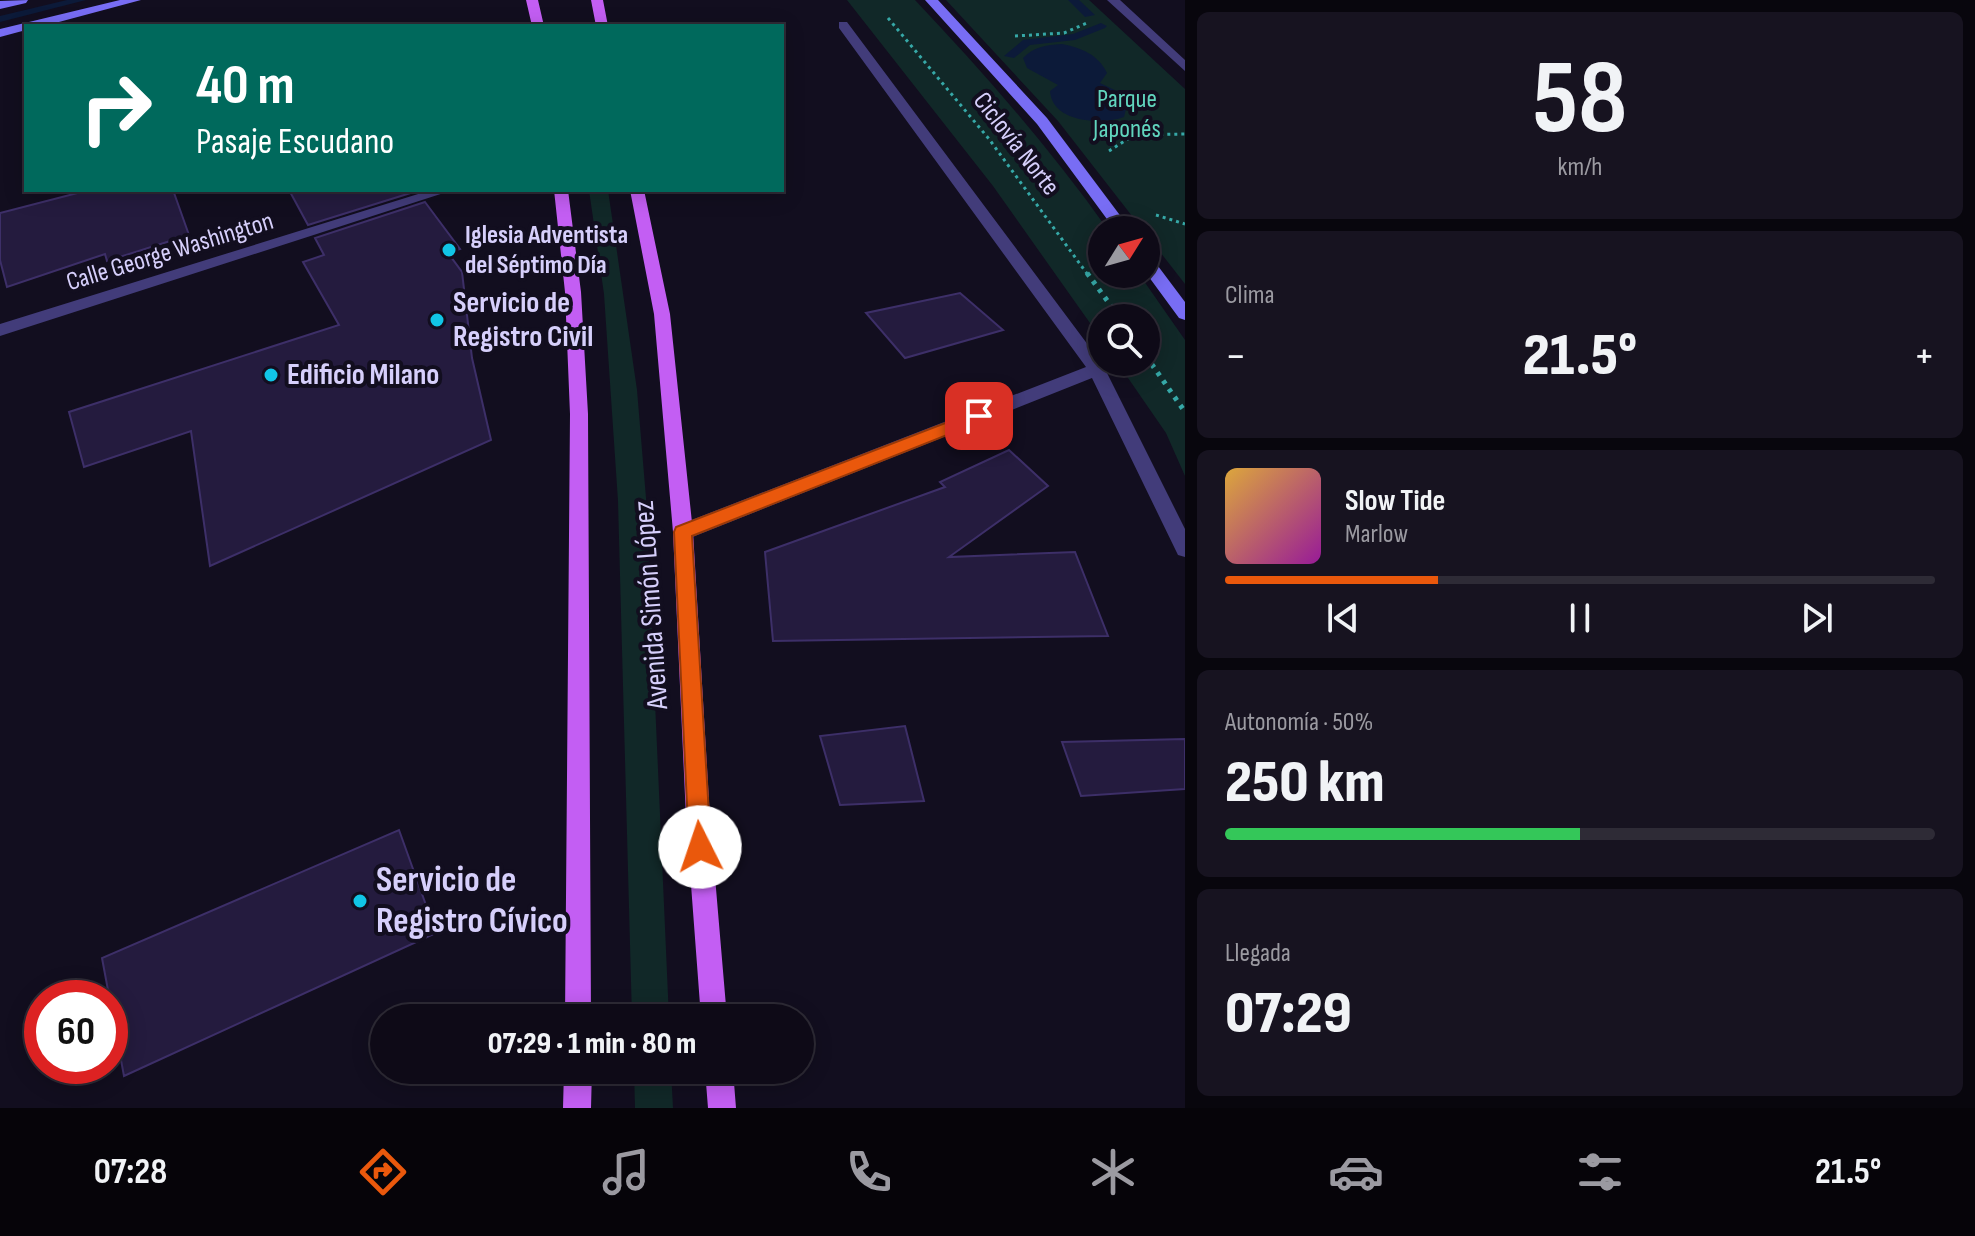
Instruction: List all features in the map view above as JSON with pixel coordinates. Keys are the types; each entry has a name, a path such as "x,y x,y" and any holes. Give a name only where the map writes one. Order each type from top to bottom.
{"main road":[{"path":"0,5 22,0"},
{"path":"37,24 135,0"},
{"path":"532,0 538,24"},
{"path":"597,0 602,24"},
{"path":"931,0 1042,121 1113,216"},
{"path":"0,33 24,27"},
{"path":"561,192 573,292 579,414 578,1004"},
{"name":"Avenida Simón López","path":"637,192 662,314 683,532 698,818 713,1004"},
{"path":"1160,281 1185,314"},
{"path":"577,1108 578,1084"},
{"path":"720,1084 722,1108"}],"street":[{"path":"1113,0 1185,67"},
{"path":"843,25 1088,357"},
{"name":"Calle George Washington","path":"0,330 440,192"},
{"path":"683,532 1088,373"},
{"path":"1100,376 1185,549"}],"path":[{"name":"Ciclovía Norte","path":"882,11 989,139 1110,304"},
{"path":"1012,36 1064,33 1091,21"},
{"path":"1107,154 1127,137 1143,133 1185,134"},
{"path":"1149,212 1185,224"},
{"path":"1160,376 1185,412"}],"green space":[{"path":"847,0 915,0 1016,112 1098,216 1088,216 1088,288 1149,288 1160,304 1088,304 1088,320 993,186"},
{"name":"Parque Japonés","path":"946,0 1089,0 1185,89 1185,284 1160,252 1160,216 1132,216 1058,121"},
{"path":"589,192 608,192 637,390 646,498 668,1004 632,1004 618,501 604,294"},
{"path":"1160,304 1185,340 1185,476 1166,433 1127,376 1160,376"},
{"path":"634,1084 672,1084 673,1108 635,1108"}],"water":[{"path":"1062,44 1082,50 1099,61 1107,73 1100,83 1121,93 1128,101 1124,117 1091,121 1059,110 1050,91 1058,85 1027,68 1023,58 1040,47"}],"building":[{"path":"81,192 174,192 189,235 107,261 105,254 7,287 0,260 0,213"},
{"path":"290,192 414,192 308,225"},
{"path":"425,202 460,249 448,253 462,272 472,358 491,440 210,566 191,431 84,467 69,412 339,325 303,262 324,255 315,238"},
{"path":"960,293 1003,330 905,358 866,313"},
{"path":"1009,450 1048,486 949,557 1075,552 1108,636 773,641 765,552 945,487 940,482"},
{"path":"905,726 924,801 840,805 820,736"},
{"path":"1185,739 1185,789 1081,796 1062,742"},
{"path":"399,830 436,933 128,1074 128,980 106,980 102,958"}],"waterway":[{"path":"0,19 81,0"},
{"path":"1073,0 1089,15"},
{"path":"1010,56 1027,42 1075,37 1101,26"}],"place":[{"name":"Iglesia Adventista del Séptimo Día","path":"449,250"},
{"name":"Servicio de Registro Civil","path":"437,320"},
{"name":"Edificio Milano","path":"271,375"},
{"name":"Servicio de Registro Cívico","path":"360,901"}],"route":[{"path":"700,847 683,532 979,416"}]}
